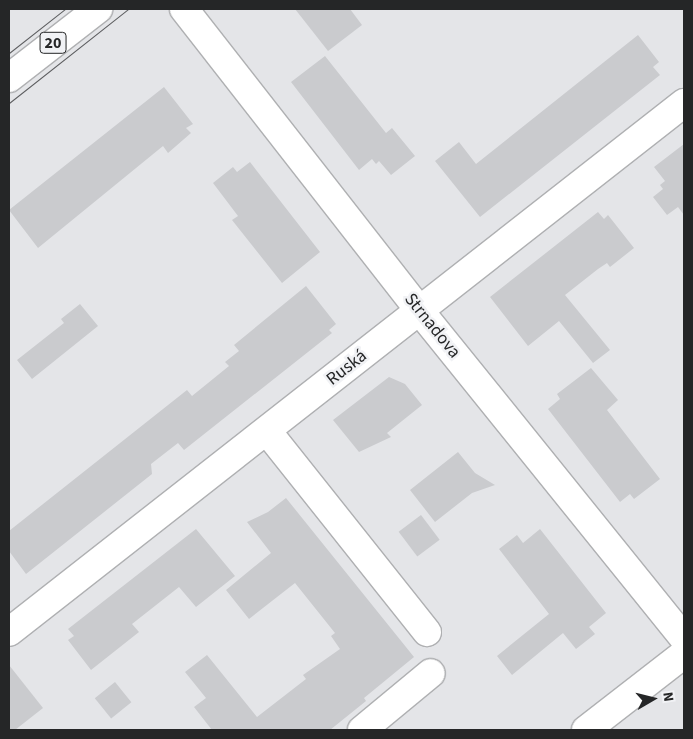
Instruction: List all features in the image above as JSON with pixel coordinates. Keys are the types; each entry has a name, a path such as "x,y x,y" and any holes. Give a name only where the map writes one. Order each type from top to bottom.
{"street":[{"name":"20","path":"9,78 98,9"},
{"name":"Strnadova","path":"184,9 419,310 684,639"},
{"name":"Ruská","path":"9,632 684,103"},
{"path":"267,431 427,632"},
{"path":"586,730 684,654"},
{"path":"362,730 431,673"}],"building":[{"path":"295,9 350,9 362,25 328,51"},
{"path":"638,35 659,62 653,67 660,75 480,217 435,161 459,142 476,164"},
{"path":"325,56 386,133 392,128 415,156 391,175 379,161 376,164 372,159 359,170 291,82"},
{"path":"164,87 193,124 186,128 191,133 168,153 163,146 38,248 9,210"},
{"path":"684,144 684,215 678,207 667,215 653,197 663,189 660,185 665,181 654,167"},
{"path":"250,162 320,252 282,283 232,220 238,216 213,183 233,167 237,172"},
{"path":"598,212 604,219 608,215 634,248 610,267 607,263 598,269 565,295 610,350 593,363 559,321 528,346 490,297"},
{"path":"306,286 336,324 329,330 332,333 184,450 178,443 151,464 152,474 26,574 9,551 9,531 187,390 192,396 229,366 225,362 239,351 234,345"},
{"path":"80,304 98,326 32,379 17,360 64,323 61,319"},
{"path":"591,368 618,400 607,410 660,479 634,499 630,494 620,502 548,409 560,399 557,394"},
{"path":"389,377 405,384 422,405 387,433 391,437 359,452 333,420"},
{"path":"458,452 475,473 495,485 472,493 435,522 410,490"},
{"path":"286,498 414,657 364,698 366,701 330,730 212,730 194,707 206,698 185,672 207,655 257,717 306,679 303,675 340,649 331,636 335,633 295,583 249,619 226,590 271,553 247,522 268,512"},
{"path":"421,515 440,540 417,557 399,532"},
{"path":"196,529 235,576 196,607 179,587 132,624 139,632 91,670 68,640 74,636 68,629"},
{"path":"540,529 606,613 589,627 595,634 576,649 563,633 512,675 497,656 549,614 499,549 517,535 523,543"},
{"path":"9,665 43,708 15,730 9,730"},
{"path":"115,682 131,702 111,719 95,698"}],"tram line":[{"path":"9,53 65,9"},
{"path":"9,103 128,9"}]}
